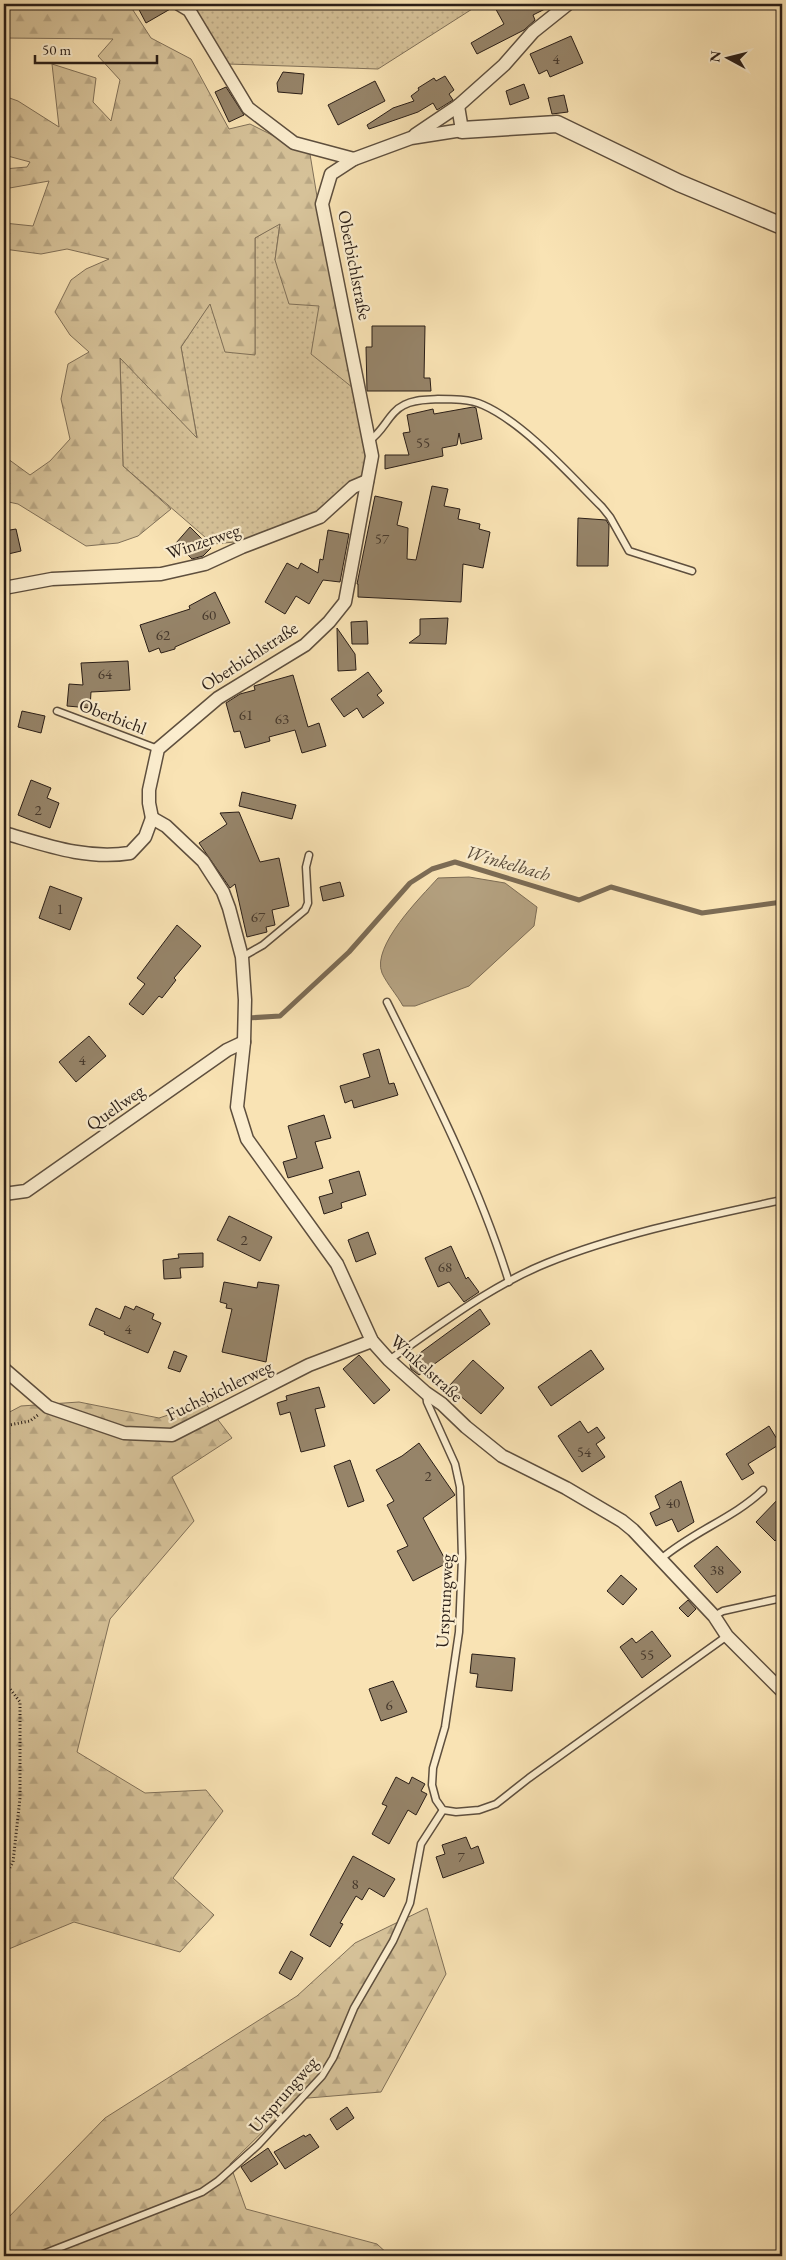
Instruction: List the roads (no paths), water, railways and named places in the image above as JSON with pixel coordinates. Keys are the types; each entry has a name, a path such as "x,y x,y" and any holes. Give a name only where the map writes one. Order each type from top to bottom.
{"street":[{"path":"179,4 189,10 248,108 294,143 354,159"},
{"path":"411,138 458,106 504,65 533,32 568,4"},
{"path":"458,106 462,130"},
{"name":"Oberbichlstraße","path":"158,749 218,698 306,645 329,622 345,602 372,456 322,204 331,174 354,159 411,138 462,130 557,124 679,183 782,226"},
{"name":"Winzerweg","path":"4,588 52,579 116,574 161,574 205,564 242,547 320,517 353,488 362,482 368,481"},
{"path":"4,833 68,851 108,856 130,853 145,837 152,818 148,790 158,749"},
{"path":"152,818 166,826 194,852 215,878 223,892 242,957 245,1000 244,1042"},
{"name":"Quellweg","path":"4,1194 26,1191 227,1050 244,1042"},
{"name":"Winkelstraße","path":"244,1042 237,1107 247,1139 337,1264 372,1341 389,1360 426,1394 442,1404 466,1427 502,1456 566,1488 622,1521 661,1559 714,1616 727,1636 782,1690"},
{"name":"Fuchsbichlerweg","path":"4,1369 48,1407 124,1433 172,1436 309,1365 372,1341"}],"lane":[{"path":"370,440 393,413 403,405 413,401 447,399 483,405 510,421 537,444 602,507 610,517 629,551 692,571"},
{"name":"Oberbichl","path":"57,711 158,749"},
{"path":"242,957 264,945 305,910 308,903 306,867 309,854"},
{"path":"387,1002 442,1115 485,1214 509,1282"},
{"path":"389,1360 488,1292 546,1263 596,1246 674,1224 782,1200"},
{"name":"Ursprungweg","path":"38,2256 184,2200 210,2186 258,2145 322,2076 333,2058 354,2008 396,1933 410,1903 421,1844 443,1810 436,1800 432,1785 433,1768 445,1726 460,1632 462,1558 460,1487 455,1464 427,1402 426,1394"},
{"path":"661,1559 675,1547 764,1490"},
{"path":"714,1616 723,1611 782,1598"},
{"path":"443,1810 456,1812 479,1810 496,1804 529,1778 727,1636"}],"waterway":[{"name":"Winkelbach","path":"248,1018 280,1016 349,952 410,883 432,869 455,862 579,900 611,887 702,913 782,902"}]}
